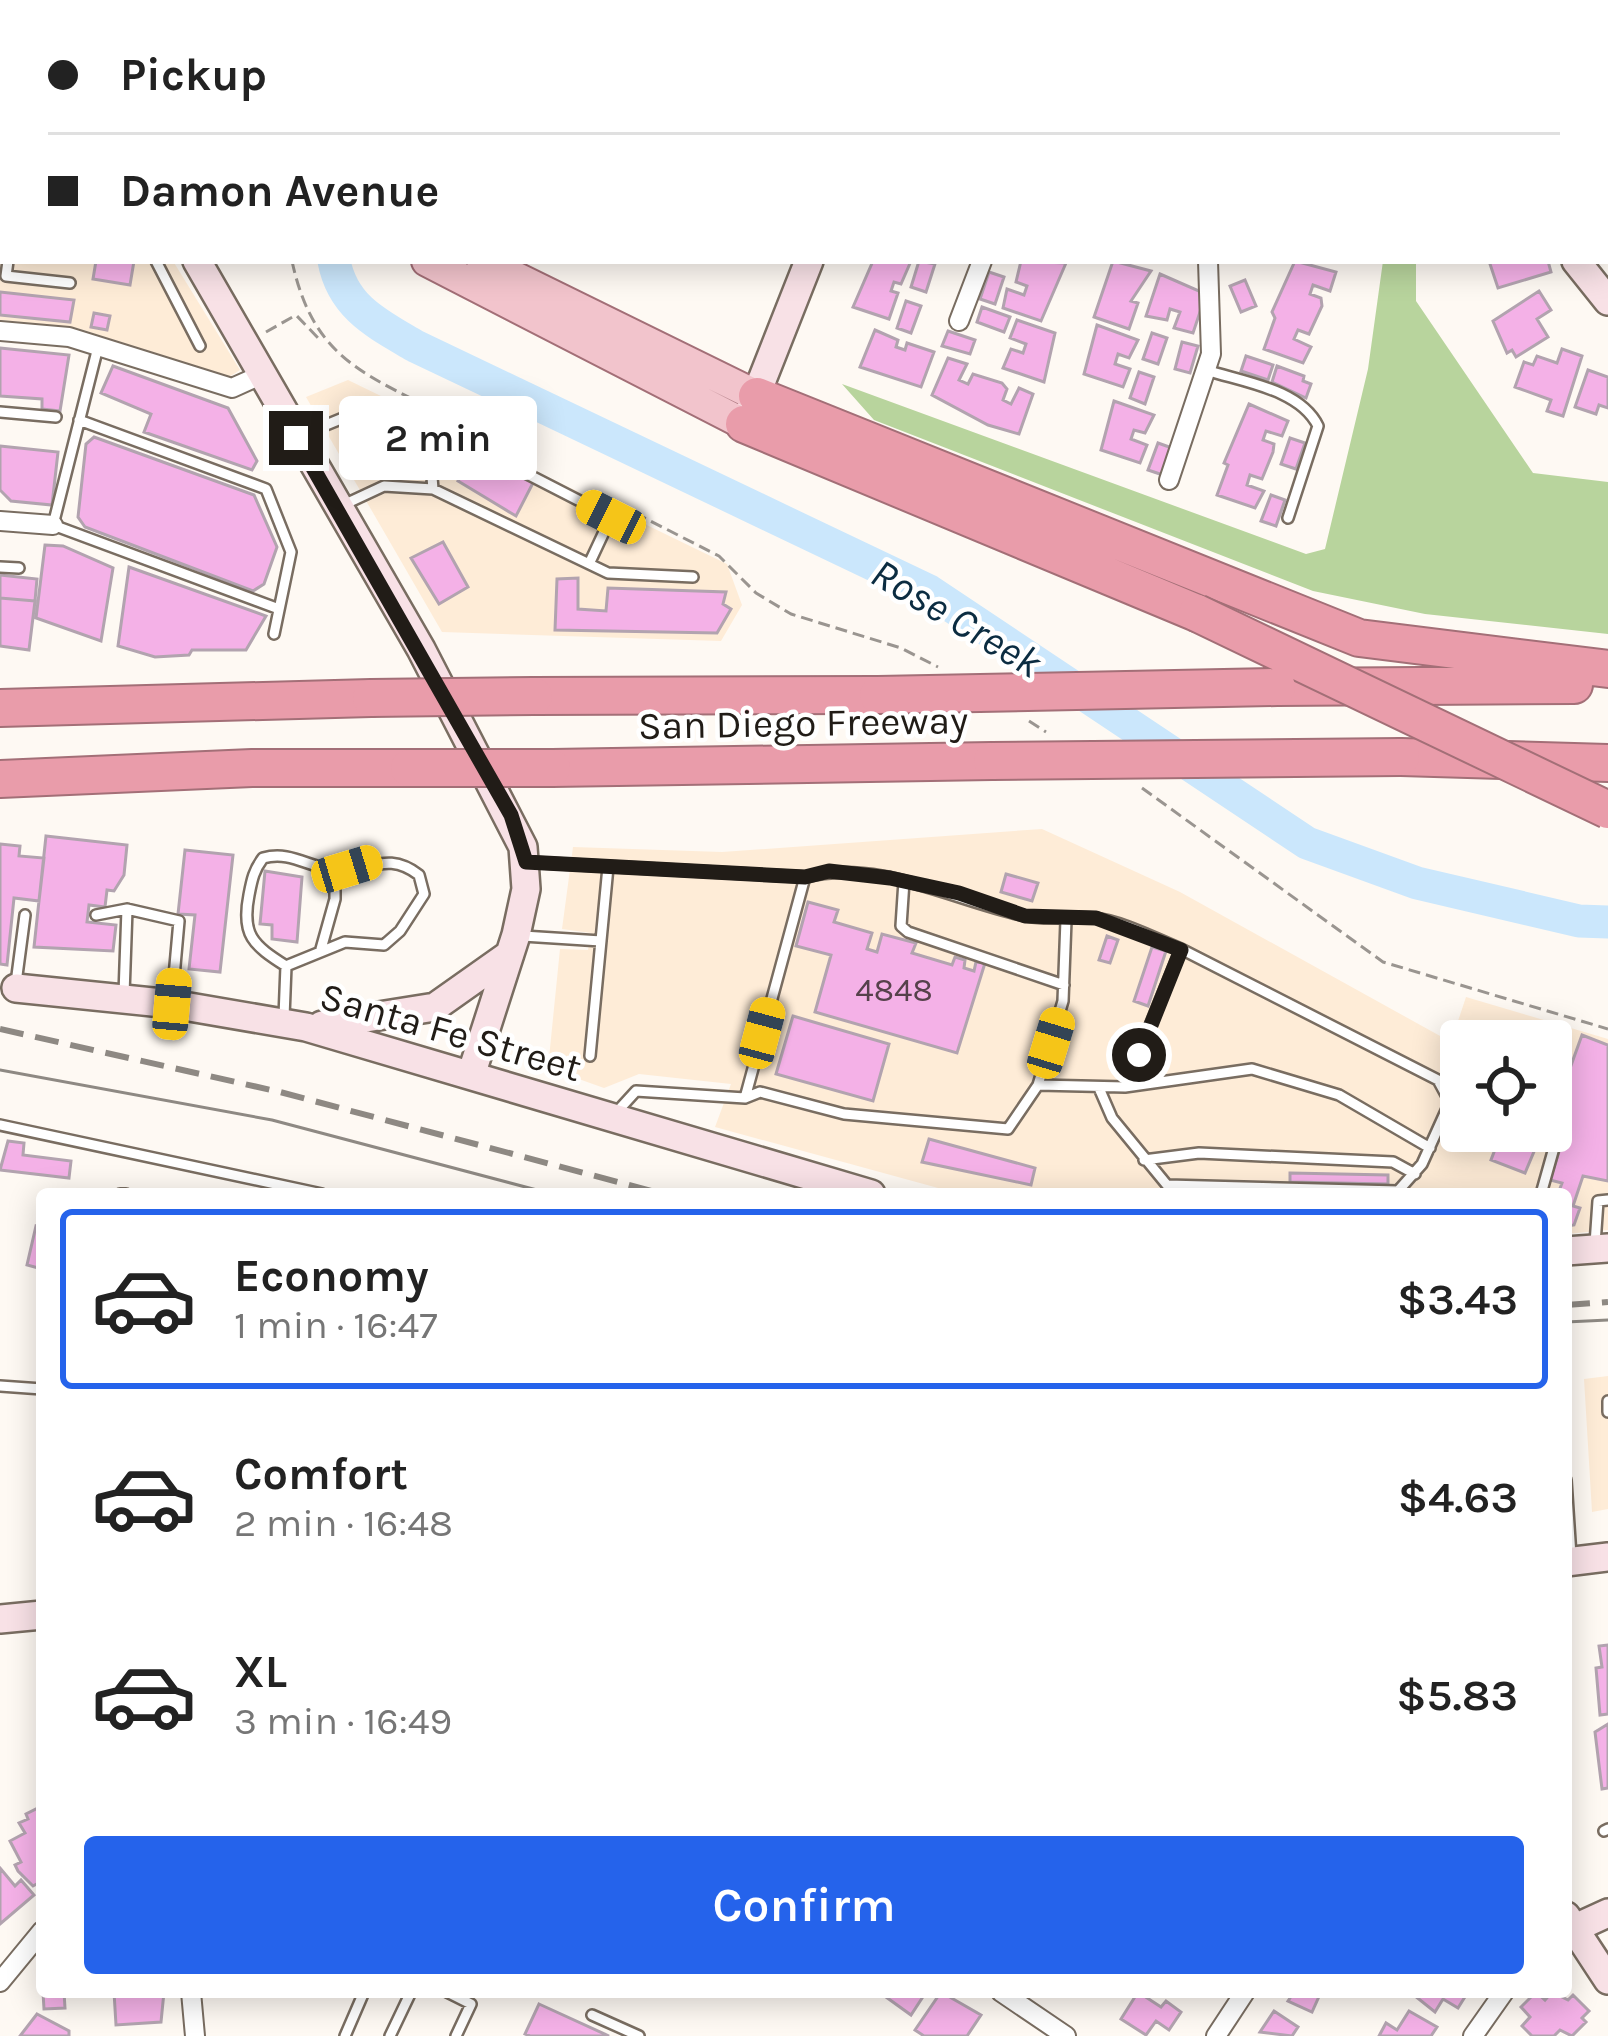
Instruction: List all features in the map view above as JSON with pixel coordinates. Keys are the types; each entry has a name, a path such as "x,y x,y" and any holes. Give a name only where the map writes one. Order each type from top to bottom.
{"highway":[{"path":"751,410 1197,613 1608,810"},
{"path":"751,410 1359,638 1608,669"},
{"name":"San Diego Freeway","path":"0,708 371,698 1608,684"},
{"name":"San Diego Freeway","path":"0,779 252,768 1401,757 1608,764"}],"main road":[{"path":"434,264 751,410"},
{"path":"487,264 751,410"}],"street":[{"path":"199,264 500,794 526,862 526,889 513,945 472,1072"},
{"path":"751,410 808,264"},
{"path":"959,321 981,264"},
{"path":"1169,479 1211,354 1208,264"},
{"path":"1578,264 1608,301"},
{"path":"0,331 69,337 232,388 261,374"},
{"path":"0,521 53,525"},
{"path":"295,1025 435,1007 513,945"},
{"name":"Santa Fe Street","path":"8,988 172,1004 295,1025 472,1072 610,1119 850,1188"},
{"path":"1572,1562 1608,1557"},
{"path":"0,1619 36,1616"},
{"path":"1572,1925 1608,1913"},
{"path":"1572,1931 1608,1980"},
{"path":"0,1982 36,1938"},
{"path":"192,1998 195,2036"},
{"path":"1010,1998 1066,2036"},
{"path":"1216,2036 1241,1998"},
{"path":"1472,2036 1500,1998"}],"lane":[{"path":"8,264 6,276 70,283"},
{"path":"158,264 200,346"},
{"path":"98,347 53,525 279,609"},
{"path":"1205,370 1294,399 1311,410 1318,426 1288,518"},
{"path":"0,412 56,417"},
{"path":"296,438 348,416 404,437 430,453"},
{"path":"79,420 266,489 291,552 274,634"},
{"path":"430,453 455,437 611,517 589,564"},
{"path":"430,453 433,489"},
{"path":"336,509 384,486 433,489 608,573 693,577"},
{"path":"0,567 20,568"},
{"path":"286,966 345,942 384,945 400,931 424,894 418,875 389,861 335,870 279,854 263,857 253,872 243,920 249,938 286,966 295,1025"},
{"path":"526,862 805,877 829,871 959,893 1025,916 1096,918 1181,950 1438,1080 1450,1102 1430,1148 1401,1188"},
{"path":"590,1057 608,867"},
{"path":"321,949 335,899 335,870"},
{"path":"745,1098 805,877"},
{"path":"904,881 901,926 908,932 1064,985"},
{"path":"124,1000 127,909"},
{"path":"96,915 127,909 179,921 172,1004"},
{"path":"8,988 25,915"},
{"path":"610,1119 636,1091 745,1098 760,1092 844,1114 929,1118 986,1131 1008,1130 1038,1084 1064,985 1066,920"},
{"path":"513,945 601,940"},
{"path":"1125,1087 1181,950"},
{"path":"1038,1084 1125,1087 1252,1069 1339,1095 1430,1148"},
{"path":"1099,1088 1112,1118 1167,1185 1259,1188"},
{"path":"0,1125 294,1188"},
{"path":"1543,1188 1553,1152"},
{"path":"1144,1160 1198,1153 1393,1162 1415,1174"},
{"path":"1601,1248 1598,1201 1608,1201"},
{"path":"0,1386 36,1389"},
{"path":"1608,1401 1608,1412"},
{"path":"345,2036 361,1998"},
{"path":"390,2036 408,1998"},
{"path":"456,2036 471,2004 459,1998"},
{"path":"592,2015 638,2036"}],"path":[{"path":"293,264 299,293"},
{"path":"266,332 296,315 326,344"}],"shaded area":[{"path":"0,264 175,264 240,370 229,377 77,328 0,320"},
{"path":"348,380 727,564 742,605 721,641 442,632 306,397"},
{"path":"1042,829 1180,892 1440,1036 1440,1152 1572,1152 1572,1028 1608,1039 1608,1230 1572,1233 1572,1188 938,1188 715,1127 731,1084 639,1074 604,1088 548,1068 560,949 588,950 591,933 562,929 573,847 722,852"},
{"path":"1466,997 1544,1020 1458,1020"},
{"path":"1608,1376 1608,1509 1592,1512 1584,1379"}],"green space":[{"path":"1383,264 1416,264 1416,301 1533,473 1608,482 1608,634 1425,614 1313,591 874,420 842,384 1306,554 1325,549 1368,369"}],"building":[{"path":"96,264 134,264 130,285 93,279"},
{"path":"872,264 910,264 901,284 894,282 891,291 898,293 889,319 853,307"},
{"path":"918,264 935,264 926,292 911,287"},
{"path":"1020,264 1066,264 1041,321 1003,308 1007,289 1024,295 1027,286 1016,282"},
{"path":"1112,264 1151,271 1131,301 1138,303 1129,329 1094,317"},
{"path":"1294,264 1336,272 1330,291 1313,285 1310,294 1321,298 1322,306 1309,334 1298,330 1294,339 1311,347 1303,363 1264,349 1275,318 1272,312"},
{"path":"1490,264 1549,264 1551,272 1498,288"},
{"path":"989,272 1004,277 995,304 980,299"},
{"path":"1160,274 1206,294 1193,333 1174,328 1180,312 1170,309 1167,320 1146,316"},
{"path":"1245,280 1256,306 1241,312 1230,286"},
{"path":"1539,291 1551,310 1537,319 1548,337 1516,357 1512,350 1507,353 1493,321"},
{"path":"0,292 74,300 70,322 0,315"},
{"path":"906,301 921,306 911,333 897,328"},
{"path":"982,307 1010,317 1004,332 977,322"},
{"path":"94,313 110,316 107,330 91,327"},
{"path":"1017,320 1055,333 1044,382 1003,368 1011,349 1023,353 1026,344 1010,338"},
{"path":"1097,325 1138,340 1129,358 1118,354 1115,364 1130,369 1123,387 1084,374"},
{"path":"875,330 898,340 896,347 905,350 907,343 934,352 921,387 860,367"},
{"path":"948,331 975,340 970,354 942,346"},
{"path":"1152,333 1167,338 1158,364 1143,359"},
{"path":"1182,342 1198,346 1190,373 1175,369"},
{"path":"0,348 69,355 60,411 42,409 42,399 0,396"},
{"path":"1562,349 1582,356 1563,416 1547,411 1551,400 1515,387 1524,362 1533,365 1537,356 1557,363"},
{"path":"1246,356 1273,365 1268,380 1241,371"},
{"path":"948,358 967,364 959,380 968,384 973,374 1002,383 1007,389 1003,400 1011,404 1019,388 1033,394 1019,434 988,425 932,395"},
{"path":"113,366 228,408 257,461 252,470 144,432 151,414 101,393"},
{"path":"1277,366 1304,376 1303,381 1311,384 1306,398 1272,382"},
{"path":"1588,370 1608,377 1608,408 1599,405 1596,414 1575,407"},
{"path":"1139,372 1154,377 1145,404 1130,398"},
{"path":"1114,401 1154,415 1145,433 1134,430 1131,439 1147,445 1140,463 1101,450"},
{"path":"1249,404 1288,421 1282,436 1266,431 1263,440 1274,444 1273,452 1262,479 1250,475 1247,485 1264,491 1255,508 1217,495 1228,465 1224,463"},
{"path":"94,437 254,495 277,547 264,584 253,591 85,527 78,517 86,444"},
{"path":"1290,438 1305,443 1296,469 1281,464"},
{"path":"1158,443 1172,448 1163,475 1148,470"},
{"path":"0,446 58,452 52,505 11,501 0,490"},
{"path":"474,452 535,479 516,516 458,481"},
{"path":"1271,495 1285,500 1276,526 1261,521"},
{"path":"443,542 468,587 439,604 411,558"},
{"path":"45,545 63,546 113,568 101,641 36,618"},
{"path":"129,567 266,616 246,650 192,650 189,655 155,657 118,646"},
{"path":"0,575 37,579 35,601 0,598"},
{"path":"578,578 578,609 606,611 608,588 726,592 723,604 731,609 717,633 555,630 557,579"},
{"path":"0,598 35,601 29,650 0,646"},
{"path":"46,836 127,845 124,875 114,891 107,890 105,907 89,905 87,922 116,925 113,951 34,947"},
{"path":"0,844 20,846 19,856 44,858 39,901 14,898 7,965 0,964"},
{"path":"185,850 233,855 220,972 189,969 195,915 178,914"},
{"path":"265,871 302,877 297,942 272,939 272,925 260,924"},
{"path":"1006,874 1038,883 1032,901 1001,892"},
{"path":"808,902 838,910 834,922 872,933 867,949 877,952 882,934 916,943 912,953 952,965 955,957 974,971 976,962 985,963 957,1053 815,1012 831,955 796,946"},
{"path":"1107,936 1118,940 1110,963 1099,960"},
{"path":"1152,947 1166,951 1148,1006 1134,1001"},
{"path":"793,1016 889,1044 873,1101 776,1074"},
{"path":"1582,1035 1608,1045 1608,1181 1583,1176 1573,1206 1580,1208 1572,1225 1572,1188 1560,1188 1562,1183 1550,1180 1559,1152 1572,1152 1572,1063"},
{"path":"929,1139 1035,1168 1031,1185 922,1162"},
{"path":"8,1141 24,1143 23,1155 71,1161 69,1178 0,1170"},
{"path":"1494,1152 1534,1152 1525,1173 1491,1160"},
{"path":"1290,1173 1388,1175 1388,1184 1290,1182"},
{"path":"36,1226 36,1267 27,1265"},
{"path":"1608,1645 1608,1714 1600,1715 1596,1668 1602,1667 1599,1646"},
{"path":"1608,1724 1608,1788 1602,1789 1595,1732"},
{"path":"36,1809 33,1886 18,1871 15,1865 21,1862 10,1841 25,1833 19,1823 28,1819 26,1814"},
{"path":"0,1868 15,1886 21,1880 34,1895 0,1924"},
{"path":"1573,1995 1589,2011 1582,2018 1586,2022 1572,2036 1560,2030 1554,2036 1532,2036 1522,2026 1530,2017 1521,2007 1530,1998 1568,2000"},
{"path":"43,1998 64,1998 65,2008 44,2009"},
{"path":"114,1998 163,1998 161,2022 116,2025"},
{"path":"887,1998 922,1998 911,2015"},
{"path":"937,1998 951,1998 981,2015 967,2036 924,2036 915,2030"},
{"path":"1134,1998 1147,1998 1161,2007 1166,2001 1181,2012 1169,2030 1156,2021 1146,2035 1121,2019"},
{"path":"1290,1998 1318,1998 1312,2012 1288,2001"},
{"path":"1418,1998 1464,1998 1458,2008 1443,1999 1435,2012"},
{"path":"539,2004 609,2036 525,2034"},
{"path":"1274,2011 1298,2027 1292,2036 1260,2032"},
{"path":"1409,2011 1437,2027 1431,2036 1379,2036 1386,2023 1397,2030"},
{"path":"37,2014 69,2031 69,2036 20,2036"}],"waterway":[{"name":"Rose Creek","path":"335,264 354,303 388,330 929,591 1307,843 1417,883 1579,921 1608,922"}],"tram line":[{"path":"0,1070 272,1120 529,1188"},
{"path":"1572,1322 1608,1320"}],"railway":[{"path":"0,1029 280,1092 640,1188"},
{"path":"1572,1305 1608,1302"}],"route":[{"path":"296,438 511,815 526,862 805,877 829,871 959,893 1025,916 1096,918 1181,950 1139,1055"}]}
